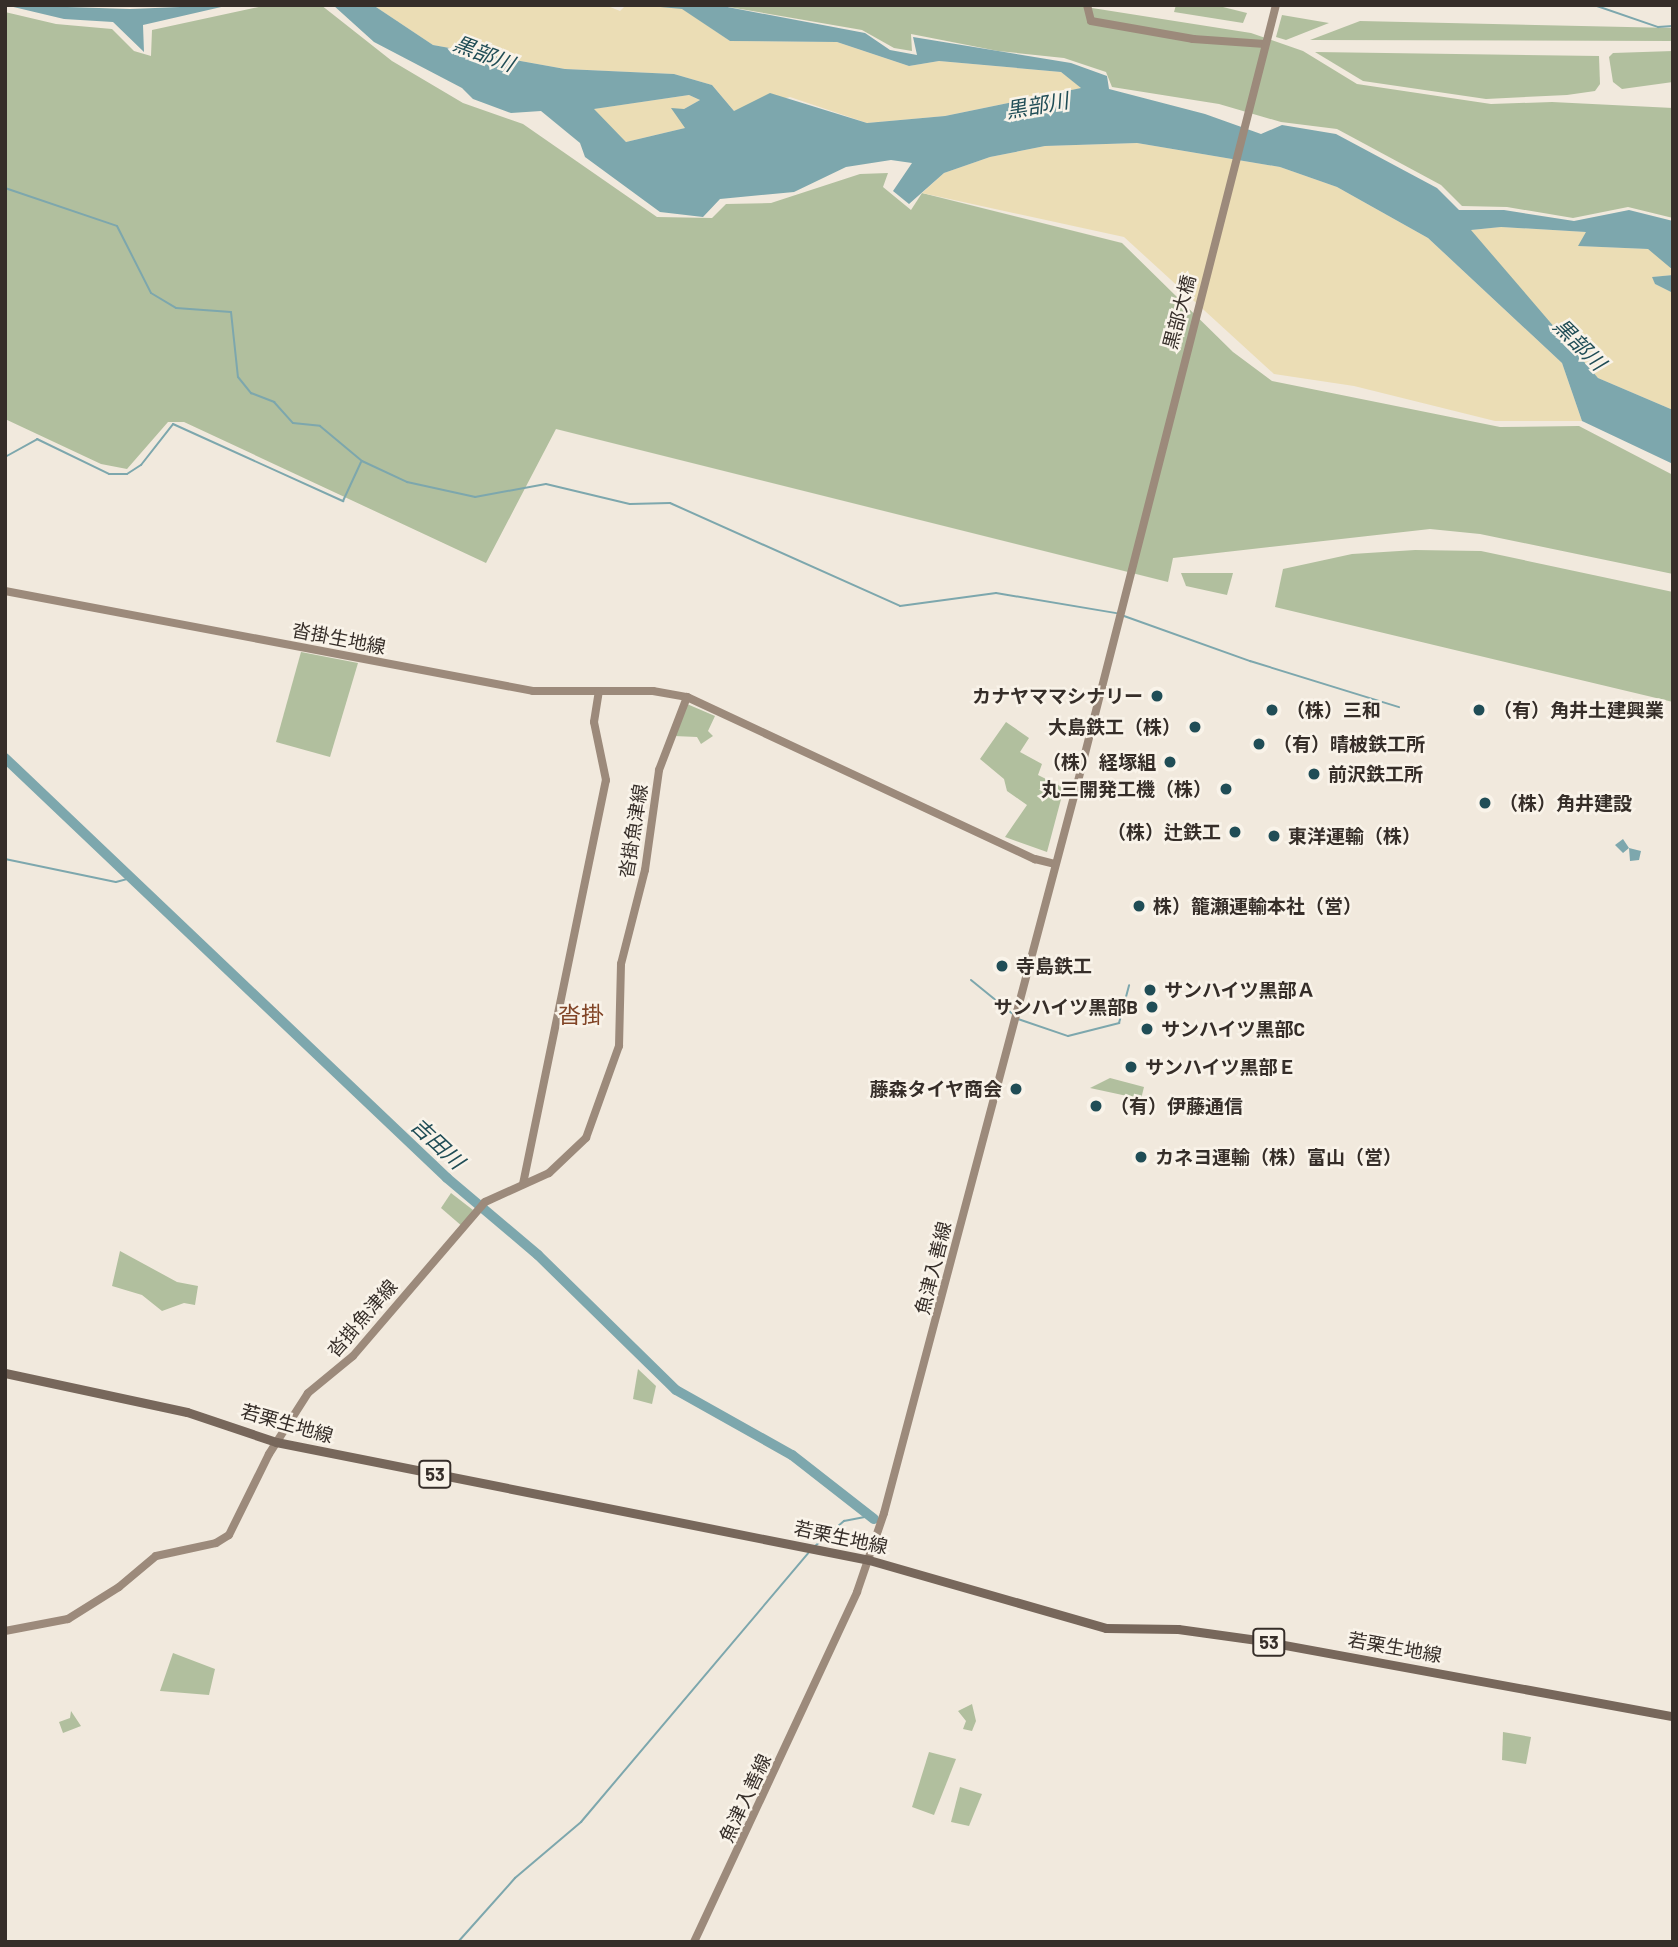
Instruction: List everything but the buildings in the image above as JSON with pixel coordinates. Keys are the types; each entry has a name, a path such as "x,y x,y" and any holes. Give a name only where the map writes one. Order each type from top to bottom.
{"main road":[{"path":"1087,5 1091,21 1193,39 1265,44 1276,5"},
{"name":"黒部大橋","path":"1127,575 1265,44"},
{"name":"魚津入善線","path":"694,1942 869,1560 919,1385 1055,864 1127,575"},
{"name":"沓掛生地線","path":"5,591 533,691 668,693 687,697"},
{"name":"沓掛魚津線","path":"523,1184 606,780 593,722 599,691"},
{"path":"687,697 1035,859 1055,864"},
{"name":"沓掛魚津線","path":"5,1630 61,1622 120,1587 156,1556 224,1539 239,1519 276,1442 309,1393 353,1356 481,1206 562,1164 586,1138 595,1119 604,1077 618,1046 621,964 645,870 659,770 687,697"},
{"name":"若栗生地線","path":"5,1373 187,1412 276,1442 869,1560 1106,1628 1178,1629 1245,1638 1673,1716"}],"green space":[{"path":"268,5 321,5 392,61 463,103 523,124 657,217 712,218 726,204 771,203 860,174 888,173 883,187 911,210 922,193 1122,243 1233,352 1272,381 1500,427 1579,426 1673,475 1673,574 1480,534 1430,529 1173,558 1168,582 556,429 486,563 184,422 168,422 127,469 101,464 5,419 5,12 56,24 112,29 134,51 151,56 152,30"},
{"path":"717,5 1073,5 1251,33 1303,51 1357,84 1491,104 1552,102 1673,108 1673,218 1628,207 1573,218 1507,207 1462,206 1441,185 1337,129 1281,122 1219,104 1112,87 1106,72 1064,58 998,51 911,34 912,51 894,48 862,30"},
{"path":"1176,5 1215,5 1247,13 1243,23 1174,12"},
{"path":"1282,15 1329,23 1286,40 1276,37"},
{"path":"1360,21 1673,28 1673,41 1310,40"},
{"path":"1673,51 1673,82 1622,89 1613,82 1609,57 1613,53"},
{"path":"1315,52 1599,56 1600,84 1595,91 1567,95 1486,99 1363,81"},
{"path":"1415,550 1481,551 1673,592 1673,702 1275,607 1283,569 1352,554"},
{"path":"1181,573 1233,573 1227,595 1186,586"},
{"path":"301,652 358,663 330,757 276,742"},
{"path":"687,704 715,716 708,731 713,736 701,744 697,737 674,736"},
{"path":"1006,722 1029,738 1020,752 1042,764 1038,775 1064,788 1047,852 1005,837 1027,805 1007,791 1004,779 980,759"},
{"path":"1110,1078 1144,1087 1141,1099 1090,1088"},
{"path":"451,1193 473,1210 463,1227 441,1208"},
{"path":"120,1251 177,1282 198,1286 195,1305 184,1303 162,1311 142,1295 112,1286"},
{"path":"638,1369 656,1386 652,1404 633,1399"},
{"path":"173,1653 215,1669 209,1695 160,1691"},
{"path":"972,1704 976,1721 972,1731 963,1729 966,1721 958,1711"},
{"path":"71,1711 81,1726 63,1733 59,1722 70,1718"},
{"path":"1503,1732 1531,1737 1526,1764 1502,1760"},
{"path":"929,1752 956,1759 934,1815 912,1807"},
{"path":"960,1787 982,1794 969,1826 951,1822"}],"sand":[{"path":"373,5 605,5 620,11 626,5 682,8 730,41 837,42 909,66 939,61 1061,72 1082,88 945,116 867,123 790,97 734,111 712,85 674,74 565,69 433,45"},
{"path":"689,95 700,100 684,109 685,128 626,142 593,109"},
{"path":"1137,143 1280,167 1337,187 1428,238 1562,363 1582,421 1495,421 1354,386 1274,374 1124,237 922,193 944,173 990,157 1045,146"},
{"path":"1501,227 1587,232 1579,246 1648,249 1668,261 1673,275 1653,277 1655,284 1673,293 1673,410 1598,378 1470,230"}],"water":[{"path":"5,5 130,9 230,5 143,25 144,52 113,22 64,19"},
{"name":"黒部川","path":"333,5 373,5 433,45 565,69 674,74 712,85 734,111 770,93 867,123 945,116 1081,88 1061,72 939,61 909,66 837,42 730,41 682,9 639,5 717,5 865,33 890,50 917,55 913,37 1071,63 1107,76 1109,89 1205,114 1261,134 1282,125 1336,134 1437,188 1459,210 1504,210 1574,221 1629,210 1673,221 1673,270 1648,249 1578,246 1586,232 1501,227 1471,230 1598,378 1673,410 1673,464 1582,421 1562,363 1428,238 1337,187 1280,167 1137,143 1045,146 990,157 944,173 909,204 893,191 912,163 891,160 846,167 794,192 720,199 703,217 660,212 585,157 580,143 541,111 511,113 473,99 462,88 374,42","holes":["689,95 700,100 684,109 671,108 685,128 626,142 594,109"]},
{"path":"1673,275 1673,293 1655,284 1652,277"},
{"path":"1623,839 1629,848 1623,853 1615,845"},
{"path":"1629,848 1641,851 1639,860 1630,861"}],"waterway":[{"path":"1594,5 1658,27 1673,26"},
{"path":"5,188 117,226 151,293 176,308 231,312 238,377 251,393 274,402 293,423 320,426 362,461 407,482 475,497 546,484 630,504 670,503 900,606 996,593 1116,613"},
{"path":"5,457 37,439 109,474 127,474 141,465 173,424 343,501 361,462"},
{"path":"1124,616 1250,661 1399,707"},
{"name":"吉田川","path":"5,758 447,1178 538,1255 676,1390 792,1455 874,1519"},
{"path":"5,859 116,882 131,878"},
{"path":"971,980 1014,1015"},
{"path":"1018,1019 1068,1036 1119,1023 1129,985"},
{"path":"814,1547 844,1521 869,1516"},
{"path":"458,1942 515,1878 581,1822 808,1553"}],"place":[{"name":"カナヤママシナリー","path":"1157,696"},
{"name":"（株）三和","path":"1272,710"},
{"name":"（有）角井土建興業","path":"1479,710"},
{"name":"大島鉄工（株）","path":"1195,727"},
{"name":"（有）晴柀鉄工所","path":"1259,744"},
{"name":"（株）経塚組","path":"1170,762"},
{"name":"前沢鉄工所","path":"1314,774"},
{"name":"丸三開発工機（株）","path":"1226,789"},
{"name":"（株）角井建設","path":"1485,803"},
{"name":"（株）辻鉄工","path":"1235,832"},
{"name":"東洋運輸（株）","path":"1274,836"},
{"name":"株）籠瀬運輸本社（営）","path":"1139,906"},
{"name":"寺島鉄工","path":"1002,966"},
{"name":"サンハイツ黒部Ａ","path":"1150,990"},
{"name":"サンハイツ黒部B","path":"1152,1007"},
{"name":"サンハイツ黒部C","path":"1147,1029"},
{"name":"サンハイツ黒部Ｅ","path":"1131,1067"},
{"name":"藤森タイヤ商会","path":"1016,1089"},
{"name":"（有）伊藤通信","path":"1096,1106"},
{"name":"カネヨ運輸（株）富山（営）","path":"1141,1157"}],"district":[{"name":"沓掛","path":"581,1014"}]}
